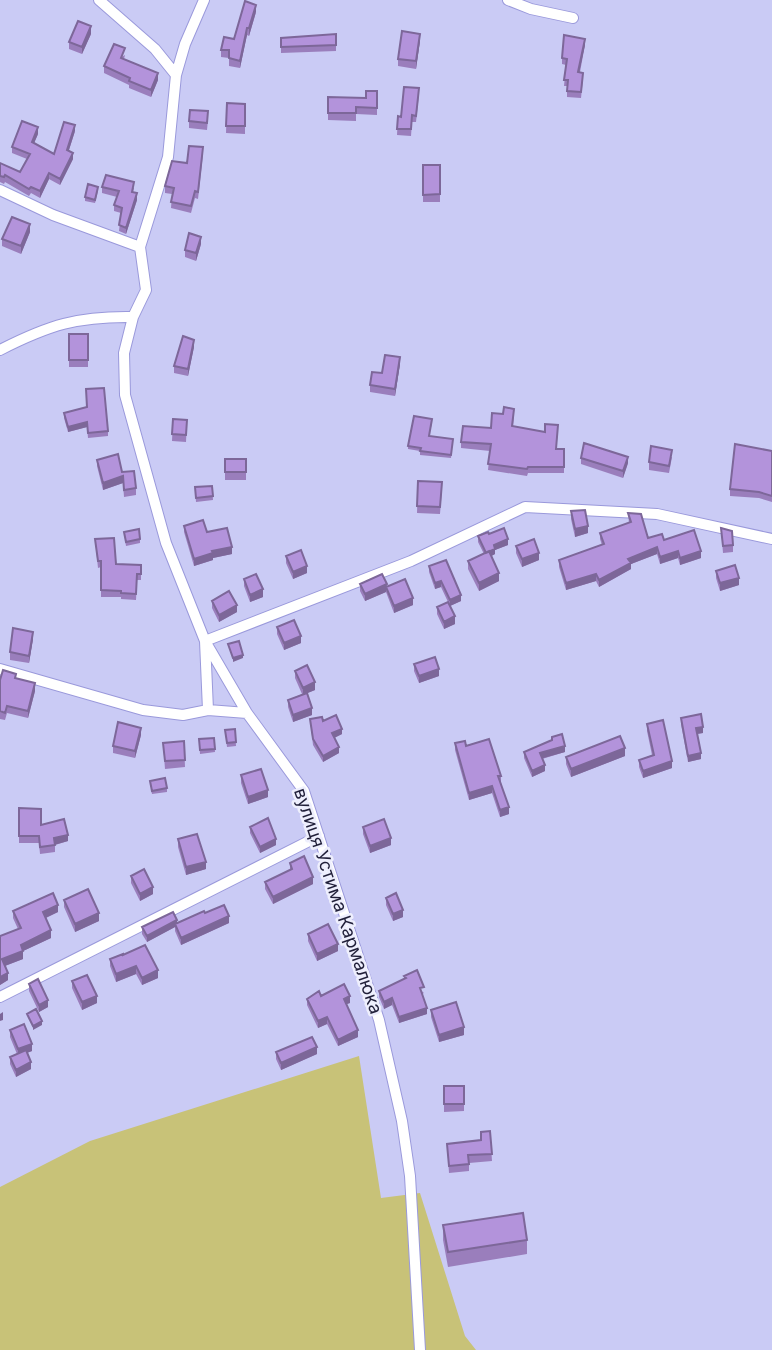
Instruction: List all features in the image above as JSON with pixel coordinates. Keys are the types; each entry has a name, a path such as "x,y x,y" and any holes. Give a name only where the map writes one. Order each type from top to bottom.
{"street":[{"path":"99,0 155,49 176,75"},
{"name":"вулиця Устима Кармалюка","path":"204,0 185,44 176,75 168,157 140,247 146,290 133,317 124,353 125,396 166,543 205,641 247,713 304,791 379,1020 402,1121 410,1176 420,1350"},
{"path":"508,0 531,9 573,18"},
{"path":"0,190 53,215 140,247"},
{"path":"0,350 57,323 101,316 133,317"},
{"path":"208,710 205,641 411,561 525,507 657,514 772,539"},
{"path":"0,669 144,710 183,715 208,710 247,713"},
{"path":"0,997 319,836"}],"shaded area":[{"path":"359,1056 381,1198 420,1193 465,1336 476,1350 0,1350 0,1187 90,1141"}],"building":[{"path":"245,1 256,5 247,28 240,61 229,58 229,50 221,50 224,37 234,39"},
{"path":"78,21 91,26 82,47 69,42"},
{"path":"402,31 420,34 416,61 398,59"},
{"path":"336,34 336,45 281,47 281,38"},
{"path":"564,35 585,39 578,72 583,73 581,92 567,91 568,80 564,80 567,59 562,58"},
{"path":"114,44 125,48 121,58 158,73 151,90 104,66"},
{"path":"404,87 419,88 416,116 412,115 411,129 397,129 398,116 401,117"},
{"path":"366,91 377,91 377,108 356,107 356,113 328,113 328,97 366,98"},
{"path":"227,103 245,104 245,126 226,126"},
{"path":"190,110 208,111 207,123 189,121"},
{"path":"22,121 38,127 32,142 54,154 64,122 75,125 67,150 73,153 60,179 49,173 40,191 31,187 29,189 5,175 0,176 0,163 20,172 30,154 12,147"},
{"path":"189,146 203,147 198,192 195,191 191,206 171,202 174,188 165,186 172,161 187,163"},
{"path":"423,165 440,165 440,194 423,195"},
{"path":"106,175 134,182 132,192 137,193 126,228 119,225 122,208 114,205 119,191 102,187"},
{"path":"88,184 98,187 95,200 85,197"},
{"path":"12,217 30,224 21,246 2,239"},
{"path":"189,233 201,237 196,253 185,250"},
{"path":"69,334 88,334 88,360 69,360"},
{"path":"183,336 194,340 188,369 174,366"},
{"path":"385,355 400,357 395,389 370,385 372,372 382,373"},
{"path":"104,388 108,431 88,433 87,422 68,427 64,413 87,407 86,389"},
{"path":"504,407 514,409 512,426 545,432 545,424 558,425 556,449 564,449 564,467 527,469 488,464 491,444 461,442 463,426 491,428 492,413 503,414"},
{"path":"414,416 432,419 429,436 453,439 451,455 420,451 421,448 408,446"},
{"path":"173,419 187,420 186,435 172,434"},
{"path":"584,443 628,457 623,471 581,458"},
{"path":"735,444 772,451 772,496 730,489"},
{"path":"651,446 672,450 669,466 649,462"},
{"path":"118,454 122,472 134,471 136,488 124,490 123,476 103,483 97,460"},
{"path":"225,459 246,459 246,472 225,472"},
{"path":"418,481 442,482 440,507 417,506"},
{"path":"212,486 213,496 196,498 195,487"},
{"path":"585,510 588,526 575,529 571,511"},
{"path":"628,513 641,514 648,538 662,534 664,540 694,530 701,551 680,558 678,551 660,557 657,547 628,559 631,563 599,580 596,574 566,583 559,560 604,544 600,533 631,522"},
{"path":"203,520 207,532 227,528 232,547 212,551 213,553 194,559 184,526"},
{"path":"504,528 508,539 494,545 495,549 486,553 478,536"},
{"path":"721,528 732,531 733,545 723,546"},
{"path":"139,529 140,539 126,542 124,532"},
{"path":"114,538 116,564 141,565 141,574 137,574 136,594 101,590 101,561 98,561 95,539"},
{"path":"534,539 539,553 522,559 516,546"},
{"path":"301,550 307,566 293,572 286,556"},
{"path":"489,551 499,573 479,583 468,561"},
{"path":"446,560 461,595 450,600 441,581 435,583 429,566"},
{"path":"735,565 739,578 720,583 716,571"},
{"path":"256,574 263,589 250,595 244,579"},
{"path":"382,574 387,584 365,594 360,584"},
{"path":"405,579 413,598 394,606 386,587"},
{"path":"229,591 237,605 219,615 212,601"},
{"path":"448,602 455,616 444,622 437,607"},
{"path":"294,620 301,636 284,643 277,627"},
{"path":"13,628 33,632 29,656 10,652"},
{"path":"239,641 243,655 233,658 228,644"},
{"path":"435,657 439,669 419,676 414,664"},
{"path":"307,665 315,682 303,688 295,671"},
{"path":"3,670 16,674 15,678 35,683 28,711 7,706 5,713 0,711 0,680"},
{"path":"307,693 312,708 293,715 288,700"},
{"path":"701,714 703,727 696,728 701,753 688,756 681,718"},
{"path":"336,715 342,729 332,733 339,747 323,756 313,739 310,719 322,717 323,721"},
{"path":"663,720 672,761 643,771 639,760 654,755 647,724"},
{"path":"118,722 141,728 135,751 113,746"},
{"path":"235,729 236,742 227,743 225,730"},
{"path":"562,734 565,746 540,753 545,765 532,771 524,752"},
{"path":"620,736 625,748 571,769 566,757"},
{"path":"214,738 215,749 200,750 199,739"},
{"path":"489,739 509,807 500,810 492,786 469,793 455,743 465,741 466,746"},
{"path":"184,741 185,760 165,761 163,743"},
{"path":"261,769 268,790 248,797 241,775"},
{"path":"165,778 167,788 152,791 150,781"},
{"path":"19,808 41,809 41,825 64,819 68,835 54,838 55,845 40,847 39,836 19,836"},
{"path":"268,818 276,839 260,847 250,827"},
{"path":"384,819 391,838 370,846 363,827"},
{"path":"197,834 206,862 186,867 178,839"},
{"path":"304,856 313,877 273,897 265,882 292,869 290,863"},
{"path":"144,869 153,887 140,894 131,876"},
{"path":"88,889 99,913 75,924 64,900"},
{"path":"53,893 58,905 43,912 51,930 21,945 23,951 2,959 8,973 0,977 0,936 21,928 13,911"},
{"path":"396,893 403,910 393,914 386,898"},
{"path":"224,905 229,916 181,938 175,924"},
{"path":"173,912 177,920 147,936 142,927"},
{"path":"328,924 338,944 317,954 308,934"},
{"path":"145,945 158,970 142,978 136,966 116,974 110,959"},
{"path":"417,970 424,987 420,988 427,1008 399,1017 392,998 384,1002 379,991"},
{"path":"87,975 97,996 82,1002 72,981"},
{"path":"38,979 48,1000 39,1005 29,984"},
{"path":"344,984 350,996 344,999 358,1030 338,1040 327,1017 318,1021 307,999 319,991 321,996"},
{"path":"456,1002 464,1027 439,1035 431,1010"},
{"path":"36,1009 42,1021 33,1026 27,1014"},
{"path":"24,1024 32,1044 18,1049 10,1030"},
{"path":"312,1037 317,1047 281,1063 276,1052"},
{"path":"26,1050 31,1062 16,1070 10,1057"},
{"path":"444,1086 464,1086 464,1104 444,1104"},
{"path":"490,1131 492,1154 468,1155 469,1164 449,1166 447,1144 481,1140 481,1132"},
{"path":"523,1213 527,1240 448,1252 443,1225"}]}
